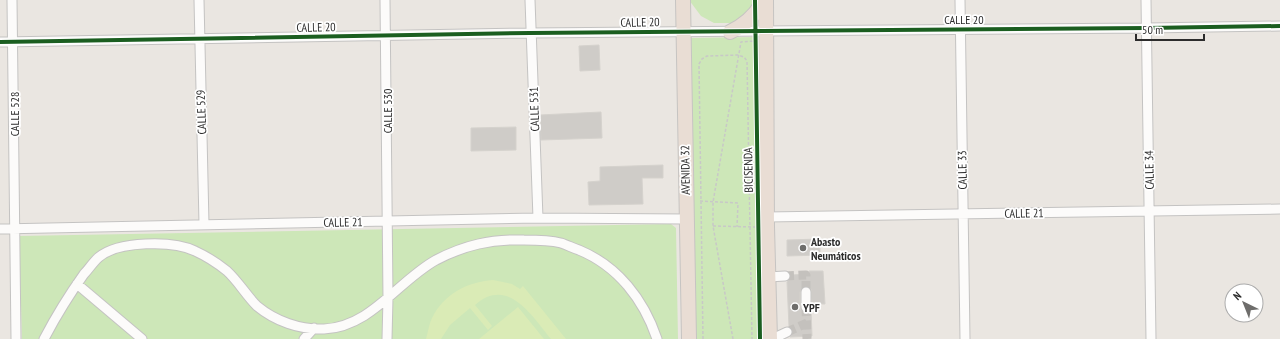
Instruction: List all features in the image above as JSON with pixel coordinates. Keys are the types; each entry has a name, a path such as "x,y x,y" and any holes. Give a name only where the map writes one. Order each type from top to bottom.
{"highway":[{"name":"AVENIDA 32","path":"683,0 689,339"},
{"path":"730,32 750,19 765,0"},
{"path":"765,0 760,39 762,221 768,277 771,339"}],"street":[{"name":"CALLE 528","path":"12,0 14,42 16,339"},
{"name":"CALLE 529","path":"199,0 204,224"},
{"name":"CALLE 530","path":"385,0 387,36 387,339"},
{"name":"CALLE 531","path":"530,0 530,33 538,218"},
{"name":"CALLE 33","path":"960,0 965,339"},
{"name":"CALLE 34","path":"1146,0 1151,339"},
{"name":"CALLE 20","path":"0,42 683,31 730,32 760,39 960,29 1280,26"},
{"name":"CALLE 21","path":"762,221 963,214 1280,209"},
{"name":"CALLE 21","path":"0,229 538,218 686,219"},
{"path":"44,339 60,309 77,284 98,257 111,249 144,244 174,245 193,250 229,273 256,305 274,318 297,326 324,329 344,325 367,314 413,276 435,261 467,246 502,239 563,243 589,254 611,269 631,289 646,312 657,339"},
{"path":"768,277 785,276"},
{"path":"77,284 142,339"},
{"path":"806,292 806,307"},
{"path":"304,339 314,328"},
{"path":"771,339 787,332"}],"path":[{"path":"733,339 713,226 713,202 741,42 760,39"},
{"path":"703,339 699,64 702,59 707,56 738,55 744,57 747,62 752,339"},
{"path":"701,201 738,202 737,226"},
{"path":"713,226 750,227 762,221"}],"green space":[{"path":"689,0 757,0 747,15 735,23 714,23 701,16"},
{"path":"758,37 763,339 693,339 688,38"},
{"path":"671,224 676,228 678,339 22,339 19,236"},
{"path":"493,280 512,284 520,289 523,286 566,339 551,339 536,320 518,302 509,297 498,295 487,297 475,305 492,326 488,330 470,308 450,325 441,339 426,339 432,318 443,302 457,291 474,283"},
{"path":"518,307 544,339 479,339"}],"building":[{"path":"599,45 600,70 580,71 579,46"},
{"path":"601,112 602,138 541,140 540,115"},
{"path":"516,127 516,150 471,151 471,128"},
{"path":"663,165 663,178 642,178 643,204 589,205 588,182 600,181 600,167"},
{"name":"Abasto Neumáticos","path":"820,239 820,255 787,256 787,240"},
{"path":"809,271 823,271 825,304 812,304 811,289 809,287 803,287 800,292 800,307 801,310 806,313 811,310 812,336 790,337 793,332 789,326 787,282 791,275 810,274"}],"tunnel":[{"path":"785,276 806,275 806,292"},
{"path":"806,307 807,339"},
{"path":"787,332 807,323"}],"cycle path":[{"name":"BICISENDA","path":"755,0 760,339"},
{"path":"0,42 530,33 1280,26"}],"place":[{"name":"Abasto Neumáticos","path":"803,248"},
{"name":"YPF","path":"795,307"}]}
